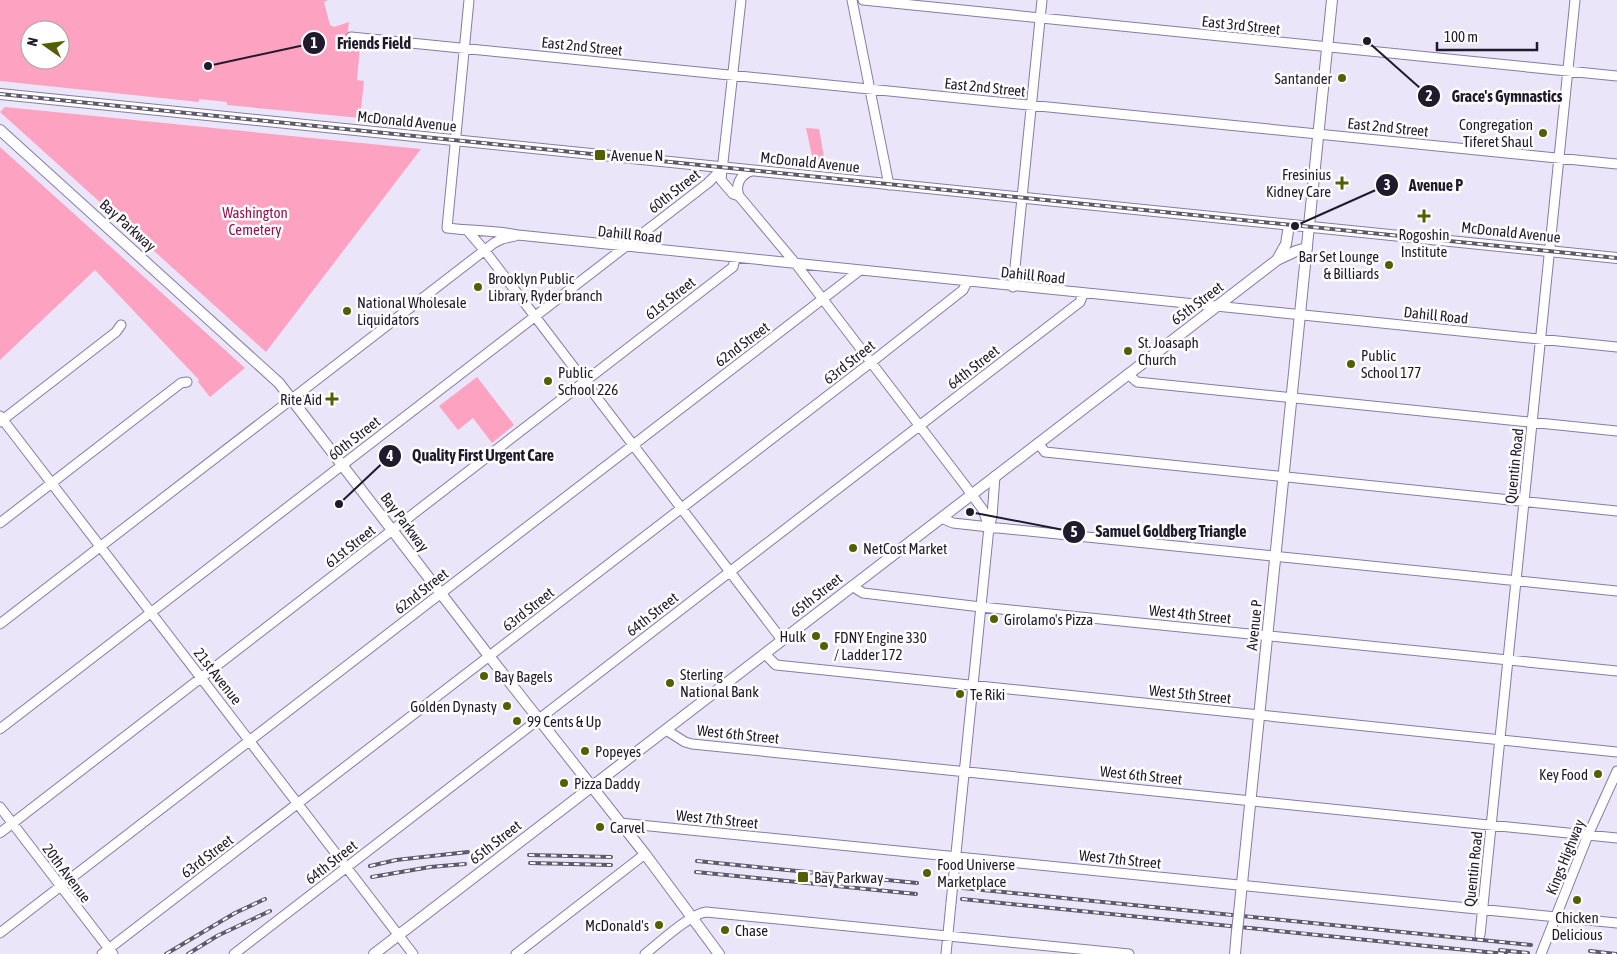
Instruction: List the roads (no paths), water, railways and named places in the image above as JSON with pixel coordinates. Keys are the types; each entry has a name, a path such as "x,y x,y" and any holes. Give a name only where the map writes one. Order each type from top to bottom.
{"main road":[{"name":"Avenue P","path":"1235,954 1332,0"},
{"name":"McDonald Avenue","path":"0,94 1617,258"},
{"name":"Bay Parkway","path":"0,130 276,379 489,656 645,854 719,954"},
{"name":"65th Street","path":"1277,260 1286,244 1289,225"},
{"name":"65th Street","path":"374,954 1277,260 1307,248"}],"street":[{"path":"456,141 469,0"},
{"path":"739,196 733,194 722,180 741,0"},
{"path":"852,0 889,185"},
{"name":"East 3rd Street","path":"863,0 1617,76"},
{"path":"1013,287 1042,0"},
{"name":"Quentin Road","path":"1480,935 1575,0"},
{"name":"East 2nd Street","path":"351,37 1617,164"},
{"name":"Dahill Road","path":"456,141 447,228 500,231 518,235 735,259 1617,348"},
{"name":"60th Street","path":"0,729 708,183 723,168"},
{"path":"751,171 743,175 739,181 737,189 739,196 796,264 971,494 983,510 989,527"},
{"path":"467,230 782,640"},
{"path":"0,624 485,251 502,239 518,235"},
{"name":"61st Street","path":"0,833 733,267 735,259"},
{"name":"62nd Street","path":"0,933 859,271"},
{"name":"63rd Street","path":"108,952 871,363 963,290 967,282"},
{"name":"64th Street","path":"234,954 1080,302 1083,294"},
{"path":"1,419 116,332 121,325"},
{"path":"1128,374 1137,382 1617,431"},
{"path":"0,523 181,384 187,382"},
{"name":"21st Avenue","path":"1,419 101,546 413,954"},
{"path":"1038,443 1045,452 1617,511"},
{"path":"946,954 995,476"},
{"path":"941,518 953,523 989,527 1617,591"},
{"name":"West 4th Street","path":"852,586 863,593 981,607 1617,671"},
{"name":"West 5th Street","path":"765,654 776,665 1617,752"},
{"name":"West 6th Street","path":"666,730 685,742 692,744 1617,838"},
{"name":"Kings Highway","path":"1541,954 1588,835 1617,771"},
{"name":"20th Avenue","path":"0,808 108,952"},
{"name":"West 7th Street","path":"620,823 1617,923"},
{"path":"516,954 645,854"},
{"path":"645,954 691,918 706,912 1129,954"}],"railway":[{"path":"0,94 1617,258"},
{"path":"370,866 396,860 468,852"},
{"path":"529,855 611,857"},
{"path":"697,861 917,883"},
{"path":"530,863 611,865"},
{"path":"372,877 430,867 465,864"},
{"path":"696,872 916,894"},
{"path":"963,888 1531,945"},
{"path":"166,954 235,913 265,899"},
{"path":"962,899 1506,954"},
{"path":"188,954 217,936 270,911"},
{"path":"1500,950 1528,953"},
{"path":"1590,951 1616,954"}],"place":[{"name":"Grace's Gymnastics","path":"1367,41"},
{"name":"Friends Field","path":"208,66"},
{"name":"Santander","path":"1342,78"},
{"name":"Congregation Tiferet Shaul","path":"1543,133"},
{"name":"Avenue N","path":"600,155"},
{"name":"Fresinius Kidney Care","path":"1342,183"},
{"name":"Rogoshin Institute","path":"1424,216"},
{"name":"Avenue P","path":"1295,226"},
{"name":"Bar Set Lounge & Billiards","path":"1389,265"},
{"name":"Brooklyn Public Library, Ryder branch","path":"478,287"},
{"name":"National Wholesale Liquidators","path":"347,311"},
{"name":"St. Joasaph Church","path":"1128,351"},
{"name":"Public School 177","path":"1351,364"},
{"name":"Public School 226","path":"548,381"},
{"name":"Rite Aid","path":"332,399"},
{"name":"Quality First Urgent Care","path":"339,504"},
{"name":"Samuel Goldberg Triangle","path":"970,512"},
{"name":"NetCost Market","path":"853,548"},
{"name":"Girolamo's Pizza","path":"994,619"},
{"name":"Hulk","path":"816,636"},
{"name":"FDNY Engine 330 / Ladder 172","path":"824,646"},
{"name":"Bay Bagels","path":"484,676"},
{"name":"Sterling National Bank","path":"670,683"},
{"name":"Te Riki","path":"960,694"},
{"name":"Golden Dynasty","path":"507,706"},
{"name":"99 Cents & Up","path":"517,721"},
{"name":"Popeyes","path":"585,751"},
{"name":"Key Food","path":"1598,774"},
{"name":"Pizza Daddy","path":"564,783"},
{"name":"Carvel","path":"600,827"},
{"name":"Food Universe Marketplace","path":"927,873"},
{"name":"Bay Parkway","path":"803,877"},
{"name":"Chicken Delicious","path":"1577,900"},
{"name":"McDonald's","path":"659,925"},
{"name":"Chase","path":"725,930"}],"park label":[{"name":"Washington Cemetery","path":"255,220"}]}
